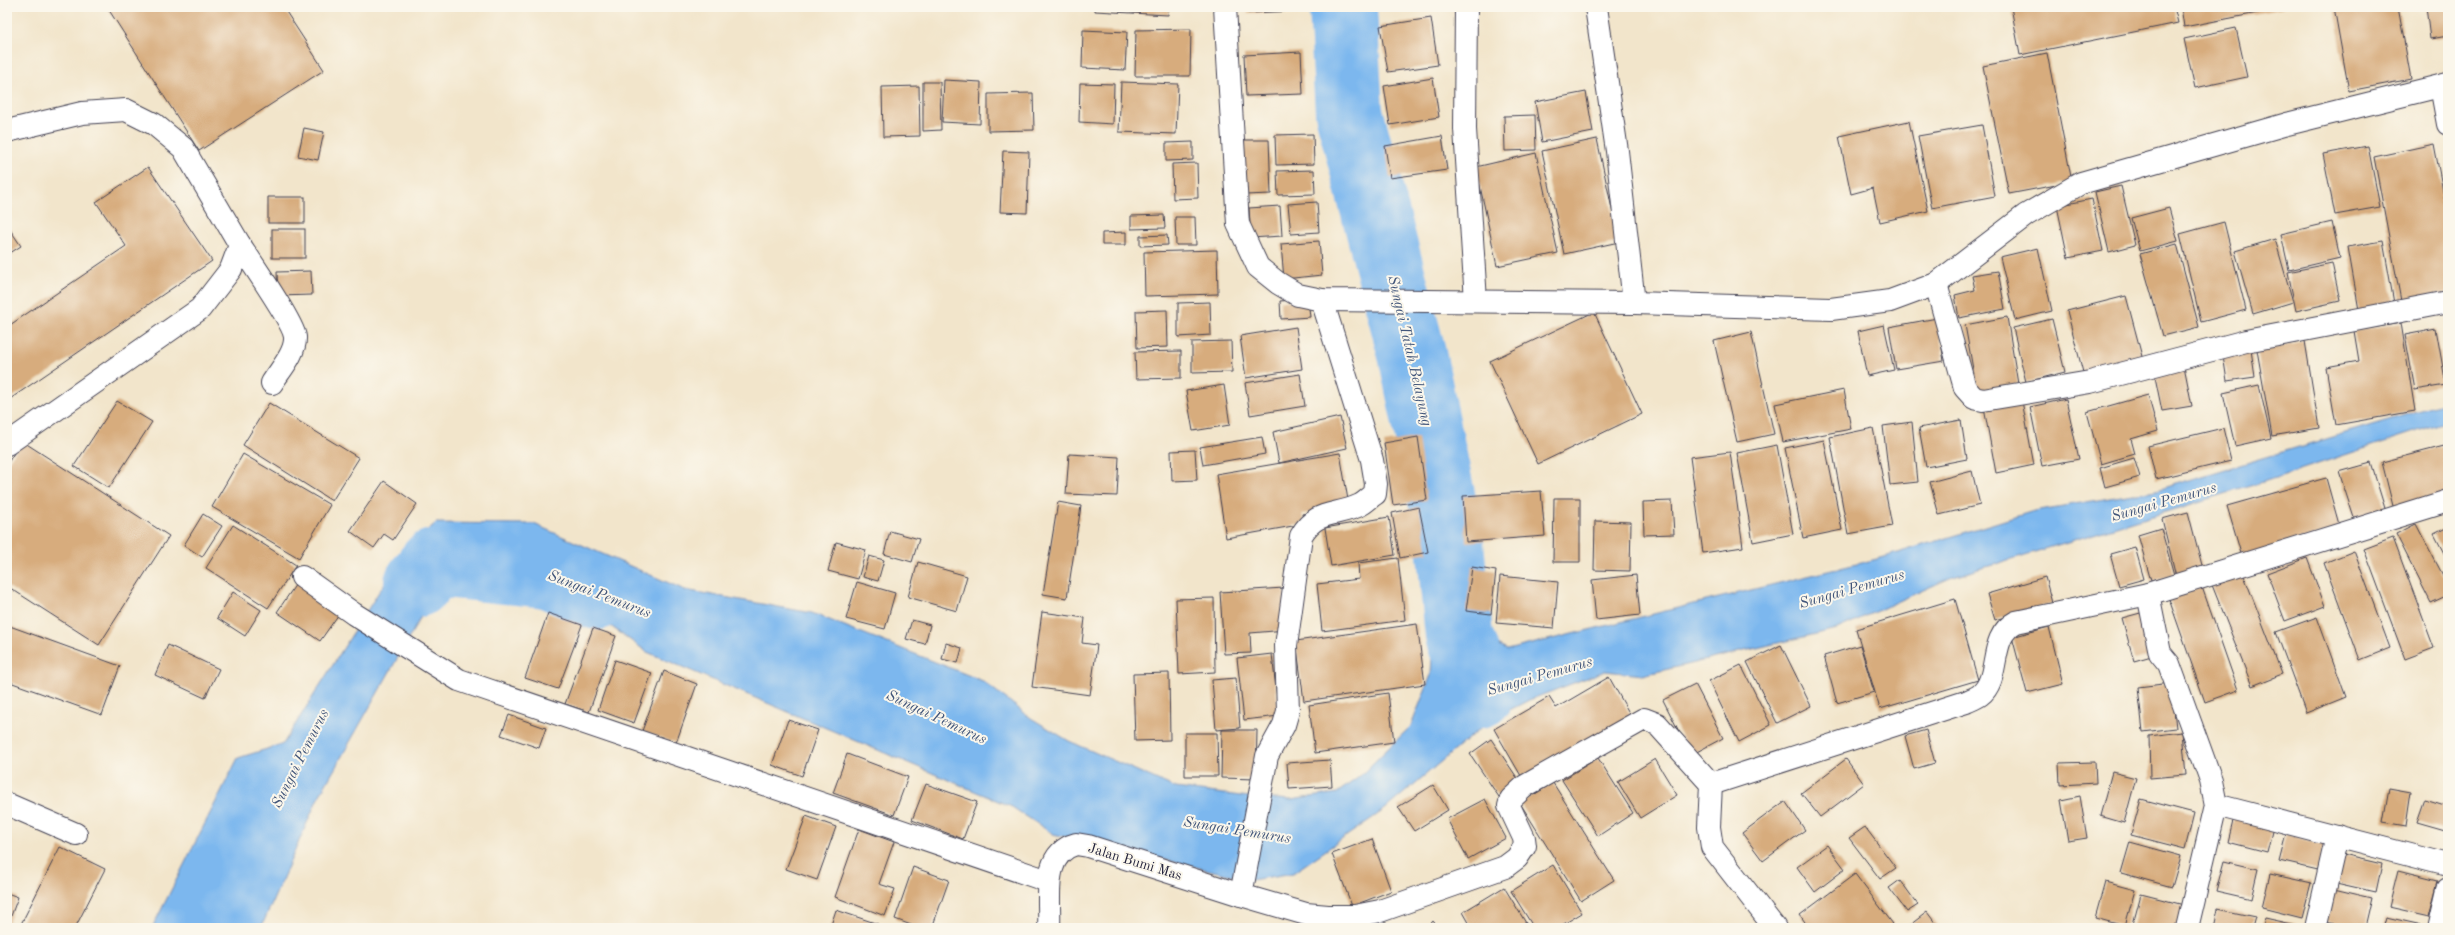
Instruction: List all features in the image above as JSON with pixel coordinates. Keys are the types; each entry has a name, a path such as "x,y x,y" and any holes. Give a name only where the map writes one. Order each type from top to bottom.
{"street":[{"path":"1225,7 1238,224 1258,267 1278,283 1298,295 1330,300 1634,303 1838,308 1890,300 1936,284 2026,215 2081,183 2287,124 2445,85 2448,124"},
{"path":"1466,7 1465,129 1476,301"},
{"path":"1596,7 1617,151 1634,303"},
{"path":"7,131 82,113 126,110 154,124 183,148 240,245 289,322 295,336 292,351 272,383"},
{"path":"7,444 200,309 231,269 240,245"},
{"path":"1936,284 1965,388 1978,400 2090,382 2246,341 2448,302"},
{"path":"1242,889 1268,756 1284,725 1288,711 1286,646 1301,536 1307,525 1315,518 1360,505 1374,494 1376,484 1372,460 1330,300"},
{"path":"1775,928 1712,847 1709,828 1711,784 1966,702 1980,695 1988,685 2002,633 2016,622 2148,594 2448,501"},
{"path":"302,577 354,614 459,680 1048,881"},
{"path":"2148,594 2160,653 2169,664 2208,772 2216,806 2187,928"},
{"name":"Jalan Bumi Mas","path":"1049,928 1048,881 1056,859 1065,847 1076,844 1088,846 1242,889 1306,914 1356,916 1405,904 1505,868 1517,858 1525,846 1524,838 1509,806 1511,799 1525,786 1644,719 1657,724 1711,784"},
{"path":"7,804 76,834"},
{"path":"2216,806 2448,865"},
{"path":"2316,928 2337,836"},
{"path":"2439,928 2448,890"}],"water":[{"path":"2448,402 2448,421 2260,483 1950,578 1837,629 1643,675 1605,671 1529,700 1490,720 1384,810 1293,873 1252,880 1053,834 1012,807 647,652 547,581 503,569 446,591 423,613 317,800 261,928 152,928 238,758 283,744 380,590 413,542 436,523 534,524 685,590 812,613 983,681 1031,718 1069,741 1176,788 1249,797 1291,800 1337,793 1359,777 1411,726 1431,675 1434,615 1507,650 1881,558 2034,511 2156,490"}],"building":[{"path":"107,7 283,7 324,70 199,151"},
{"path":"1095,7 1169,7 1168,15 1095,11"},
{"path":"1247,7 1299,7 1299,11 1248,13"},
{"path":"2011,7 2174,7 2178,23 2020,55"},
{"path":"2181,7 2284,7 2284,8 2184,27"},
{"path":"2334,7 2398,7 2411,79 2349,91"},
{"path":"2426,7 2448,7 2448,36 2430,39"},
{"path":"1431,18 1438,65 1388,72 1380,26"},
{"path":"2236,28 2247,77 2195,88 2184,39"},
{"path":"1191,29 1190,76 1135,76 1136,30"},
{"path":"1083,30 1127,32 1125,70 1082,68"},
{"path":"1301,52 1303,94 1246,96 1244,55"},
{"path":"2047,53 2072,182 2009,194 1983,66"},
{"path":"1433,78 1439,117 1390,125 1384,86"},
{"path":"944,80 981,82 980,124 942,122"},
{"path":"923,82 940,82 941,130 923,131"},
{"path":"1121,82 1178,84 1176,134 1119,132"},
{"path":"1080,83 1114,84 1113,124 1079,122"},
{"path":"919,86 920,136 883,137 882,87"},
{"path":"1586,92 1593,132 1542,142 1535,102"},
{"path":"1033,93 1034,130 988,131 988,94"},
{"path":"1535,115 1536,150 1505,151 1504,116"},
{"path":"1909,121 1928,211 1880,222 1873,188 1851,194 1839,136"},
{"path":"1982,125 1995,196 1932,208 1918,136"},
{"path":"304,128 324,132 318,160 298,156"},
{"path":"1313,134 1314,164 1276,165 1275,135"},
{"path":"1442,136 1447,170 1390,178 1385,146"},
{"path":"1597,139 1619,242 1564,254 1542,151"},
{"path":"1243,140 1269,140 1271,194 1245,195"},
{"path":"1193,142 1193,160 1166,161 1166,143"},
{"path":"2434,144 2448,218 2448,292 2401,301 2374,157"},
{"path":"2368,146 2380,207 2335,215 2323,154"},
{"path":"1003,151 1029,152 1027,213 1000,212"},
{"path":"1536,153 1558,253 1497,266 1476,167"},
{"path":"1197,163 1198,198 1173,199 1172,164"},
{"path":"148,167 212,261 7,401 7,327 126,246 96,202"},
{"path":"1314,170 1315,194 1278,195 1277,171"},
{"path":"2121,186 2135,245 2109,252 2095,192"},
{"path":"268,197 305,197 305,223 268,223"},
{"path":"2092,199 2103,251 2068,258 2057,206"},
{"path":"1317,202 1319,232 1291,234 1288,204"},
{"path":"1280,206 1282,236 1251,238 1249,208"},
{"path":"2169,208 2178,241 2140,251 2131,218"},
{"path":"1164,215 1165,228 1131,229 1131,216"},
{"path":"1175,217 1195,217 1196,245 1176,245"},
{"path":"2224,222 2246,310 2201,322 2180,234"},
{"path":"2332,222 2340,258 2289,270 2281,234"},
{"path":"7,225 21,246 7,255"},
{"path":"272,229 305,229 305,258 272,258"},
{"path":"1126,232 1126,245 1102,245 1102,233"},
{"path":"1167,235 1168,245 1140,246 1140,236"},
{"path":"2275,239 2293,302 2253,314 2235,251"},
{"path":"1319,241 1322,275 1284,279 1281,244"},
{"path":"2383,241 2395,309 2360,316 2348,247"},
{"path":"2177,244 2199,327 2163,336 2140,254"},
{"path":"2038,248 2052,311 2015,320 2000,257"},
{"path":"1217,250 1218,294 1145,296 1144,252"},
{"path":"2332,263 2340,301 2296,311 2288,272"},
{"path":"311,271 312,295 278,296 277,272"},
{"path":"1998,271 2005,309 1959,318 1955,295 1975,290 1972,275"},
{"path":"2126,296 2144,364 2085,380 2067,311"},
{"path":"1308,299 1310,317 1281,319 1280,301"},
{"path":"1210,302 1211,335 1178,337 1178,303"},
{"path":"1167,310 1168,347 1137,348 1136,311"},
{"path":"1594,312 1642,414 1538,464 1490,361"},
{"path":"2007,317 2018,384 1977,391 1965,325"},
{"path":"1937,318 1944,361 1896,369 1889,327"},
{"path":"2052,319 2065,372 2026,382 2013,328"},
{"path":"2401,323 2415,411 2336,425 2326,367 2359,361 2354,331"},
{"path":"1884,325 1894,370 1867,376 1858,331"},
{"path":"1296,327 1302,369 1246,378 1240,336"},
{"path":"2436,329 2446,385 2415,390 2405,335"},
{"path":"1751,332 1774,434 1737,442 1714,341"},
{"path":"1231,341 1232,372 1192,373 1192,342"},
{"path":"2305,341 2319,428 2272,436 2257,350"},
{"path":"2251,350 2255,377 2227,381 2223,355"},
{"path":"1181,351 1181,378 1136,379 1135,352"},
{"path":"2184,366 2192,406 2162,411 2154,372"},
{"path":"1300,374 1305,406 1250,415 1245,383"},
{"path":"1224,385 1230,425 1193,431 1186,391"},
{"path":"2259,385 2271,438 2235,446 2223,393"},
{"path":"1844,390 1851,429 1783,442 1775,404"},
{"path":"2148,395 2158,431 2131,439 2135,454 2101,464 2087,412"},
{"path":"2066,399 2079,459 2042,466 2030,407"},
{"path":"117,401 152,422 109,488 74,466"},
{"path":"2022,401 2034,465 1996,473 1984,408"},
{"path":"269,403 359,458 332,501 243,445"},
{"path":"1340,417 1347,448 1279,463 1273,432"},
{"path":"1961,420 1967,459 1926,467 1919,428"},
{"path":"1912,422 1918,482 1890,485 1883,426"},
{"path":"1873,428 1892,526 1848,534 1830,437"},
{"path":"2223,428 2231,461 2156,479 2148,446"},
{"path":"1262,437 1265,454 1203,465 1200,447"},
{"path":"1418,437 1427,500 1393,505 1384,443"},
{"path":"1824,440 1842,530 1803,538 1785,448"},
{"path":"22,441 169,536 99,645 7,586 7,464"},
{"path":"1777,445 1793,534 1753,542 1737,453"},
{"path":"2448,445 2448,496 2394,510 2382,462"},
{"path":"1195,450 1197,480 1172,481 1171,451"},
{"path":"1730,452 1743,547 1703,553 1690,457"},
{"path":"1340,453 1349,506 1302,514 1304,524 1226,538 1216,474"},
{"path":"243,454 330,505 299,558 212,507"},
{"path":"1069,454 1119,457 1117,496 1066,494"},
{"path":"2134,458 2140,477 2105,487 2100,468"},
{"path":"2371,463 2387,515 2356,524 2339,472"},
{"path":"1972,471 1980,505 1939,515 1930,482"},
{"path":"2326,478 2340,528 2242,557 2227,506"},
{"path":"384,481 417,504 393,540 384,534 374,548 350,531"},
{"path":"1541,491 1545,536 1466,542 1463,496"},
{"path":"1554,498 1580,498 1580,562 1553,562"},
{"path":"1672,501 1674,534 1644,535 1643,502"},
{"path":"1058,502 1081,506 1067,598 1043,594"},
{"path":"1419,507 1428,552 1400,558 1392,513"},
{"path":"2188,512 2203,569 2176,576 2162,519"},
{"path":"203,514 222,526 202,557 184,545"},
{"path":"1389,517 1395,555 1331,566 1325,528"},
{"path":"1595,521 1631,522 1630,571 1594,570"},
{"path":"2416,524 2448,585 2448,595 2431,603 2396,534"},
{"path":"233,525 296,565 268,608 206,568"},
{"path":"2448,527 2448,561 2434,534"},
{"path":"2161,528 2174,575 2151,581 2138,535"},
{"path":"890,531 919,539 912,562 884,554"},
{"path":"2393,538 2434,648 2405,659 2364,549"},
{"path":"836,542 866,550 858,579 828,571"},
{"path":"2135,547 2144,579 2119,586 2110,554"},
{"path":"2354,551 2390,648 2360,660 2324,563"},
{"path":"869,556 884,560 878,581 863,577"},
{"path":"1398,558 1405,620 1322,631 1317,584 1359,579 1358,563"},
{"path":"2307,558 2325,606 2285,621 2267,573"},
{"path":"918,562 967,576 957,611 908,597"},
{"path":"1472,567 1496,571 1491,614 1466,611"},
{"path":"2243,573 2282,674 2252,686 2212,585"},
{"path":"1636,575 1640,615 1596,620 1592,580"},
{"path":"1500,576 1558,582 1554,628 1496,623"},
{"path":"2045,577 2052,603 1995,620 1987,594"},
{"path":"298,581 341,611 320,641 277,612"},
{"path":"857,582 895,593 885,629 846,619"},
{"path":"2202,587 2238,690 2205,702 2169,599"},
{"path":"1284,588 1286,630 1250,633 1251,653 1224,654 1220,592"},
{"path":"233,592 261,610 245,636 217,618"},
{"path":"1214,598 1215,672 1179,674 1176,599"},
{"path":"1955,599 1978,680 1880,709 1856,629"},
{"path":"1042,612 1085,618 1082,643 1097,645 1090,695 1032,687"},
{"path":"2144,612 2155,655 2134,661 2122,618"},
{"path":"548,613 582,625 558,689 525,678"},
{"path":"2317,617 2346,697 2306,713 2276,632"},
{"path":"912,620 930,625 925,644 906,639"},
{"path":"1417,624 1425,684 1304,701 1296,641"},
{"path":"7,625 120,666 102,715 7,681"},
{"path":"2049,627 2063,684 2027,693 2012,637"},
{"path":"593,628 616,636 589,712 565,704"},
{"path":"946,643 962,648 958,663 942,659"},
{"path":"168,645 219,669 205,698 155,675"},
{"path":"1781,645 1811,706 1777,723 1747,662"},
{"path":"1860,645 1874,692 1837,703 1824,656"},
{"path":"1272,654 1279,716 1244,720 1237,658"},
{"path":"615,660 652,673 634,723 598,710"},
{"path":"1741,665 1771,725 1739,742 1709,681"},
{"path":"664,671 697,684 676,743 642,731"},
{"path":"1169,673 1170,740 1135,741 1133,674"},
{"path":"1609,677 1632,718 1524,781 1494,729 1549,697 1556,708"},
{"path":"1236,678 1240,728 1216,730 1212,680"},
{"path":"2171,683 2176,728 2143,732 2138,687"},
{"path":"1695,684 1723,738 1691,755 1663,700"},
{"path":"1388,693 1394,742 1315,753 1309,705"},
{"path":"509,715 546,728 539,748 501,735"},
{"path":"788,720 818,730 802,776 772,765"},
{"path":"1222,730 1257,730 1256,779 1221,778"},
{"path":"1926,730 1935,763 1914,769 1905,736"},
{"path":"2182,732 2186,775 2150,778 2149,736"},
{"path":"1185,733 1217,733 1218,776 1185,776"},
{"path":"1491,739 1522,785 1501,800 1470,754"},
{"path":"847,754 908,777 894,815 833,793"},
{"path":"1598,758 1633,813 1598,836 1562,780"},
{"path":"1655,759 1677,795 1640,818 1618,782"},
{"path":"1846,759 1864,784 1820,817 1801,793"},
{"path":"1330,760 1332,786 1289,789 1287,763"},
{"path":"2095,762 2096,783 2060,785 2059,763"},
{"path":"2112,772 2136,778 2124,823 2100,816"},
{"path":"1553,783 1614,880 1581,901 1520,803"},
{"path":"926,784 977,802 963,839 912,820"},
{"path":"1433,785 1448,810 1414,831 1398,807"},
{"path":"2389,788 2411,792 2406,826 2383,822"},
{"path":"2080,796 2087,838 2068,841 2061,800"},
{"path":"1485,799 1506,838 1468,859 1447,819"},
{"path":"2141,799 2194,813 2185,849 2131,835"},
{"path":"2425,799 2448,806 2448,822 2445,830 2417,822"},
{"path":"1785,801 1805,830 1763,861 1742,833"},
{"path":"2235,813 2274,823 2267,852 2228,842"},
{"path":"806,816 836,827 817,880 786,869"},
{"path":"1865,827 1896,868 1880,879 1849,838"},
{"path":"859,829 894,842 879,884 895,889 885,916 835,897"},
{"path":"2286,834 2324,844 2318,870 2279,861"},
{"path":"1372,839 1391,891 1352,906 1332,854"},
{"path":"2130,842 2181,856 2172,887 2121,873"},
{"path":"1827,845 1845,869 1815,892 1797,867"},
{"path":"60,847 105,869 75,928 19,928"},
{"path":"2343,855 2382,864 2376,892 2336,883"},
{"path":"2224,861 2258,869 2251,899 2216,891"},
{"path":"1553,865 1582,913 1557,928 1534,928 1511,891"},
{"path":"913,867 949,880 932,928 919,928 895,919"},
{"path":"2398,871 2438,881 2429,916 2389,907"},
{"path":"1855,874 1893,924 1888,928 1809,928 1800,915"},
{"path":"2270,874 2311,883 2302,918 2262,908"},
{"path":"1900,880 1918,905 1907,912 1889,888"},
{"path":"2105,882 2135,890 2125,926 2095,918"},
{"path":"1504,887 1529,928 1472,928 1463,912"},
{"path":"2334,889 2372,898 2365,928 2326,921"},
{"path":"7,893 18,897 7,927"},
{"path":"2141,894 2184,905 2178,928 2132,928"},
{"path":"2218,909 2255,917 2252,928 2214,928"},
{"path":"836,910 878,924 877,928 830,928"},
{"path":"1927,912 1939,928 1906,928"},
{"path":"2386,917 2431,927 2431,928 2383,928"},
{"path":"2265,918 2301,926 2301,928 2262,928"},
{"path":"1433,921 1439,928 1427,928"}],"waterway":[{"name":"Sungai Tatah Belayung","path":"1343,7 1349,112 1412,354 1449,534 1459,636 1480,694"},
{"name":"Sungai Pemurus","path":"418,583 433,563 547,574 597,596"}]}
